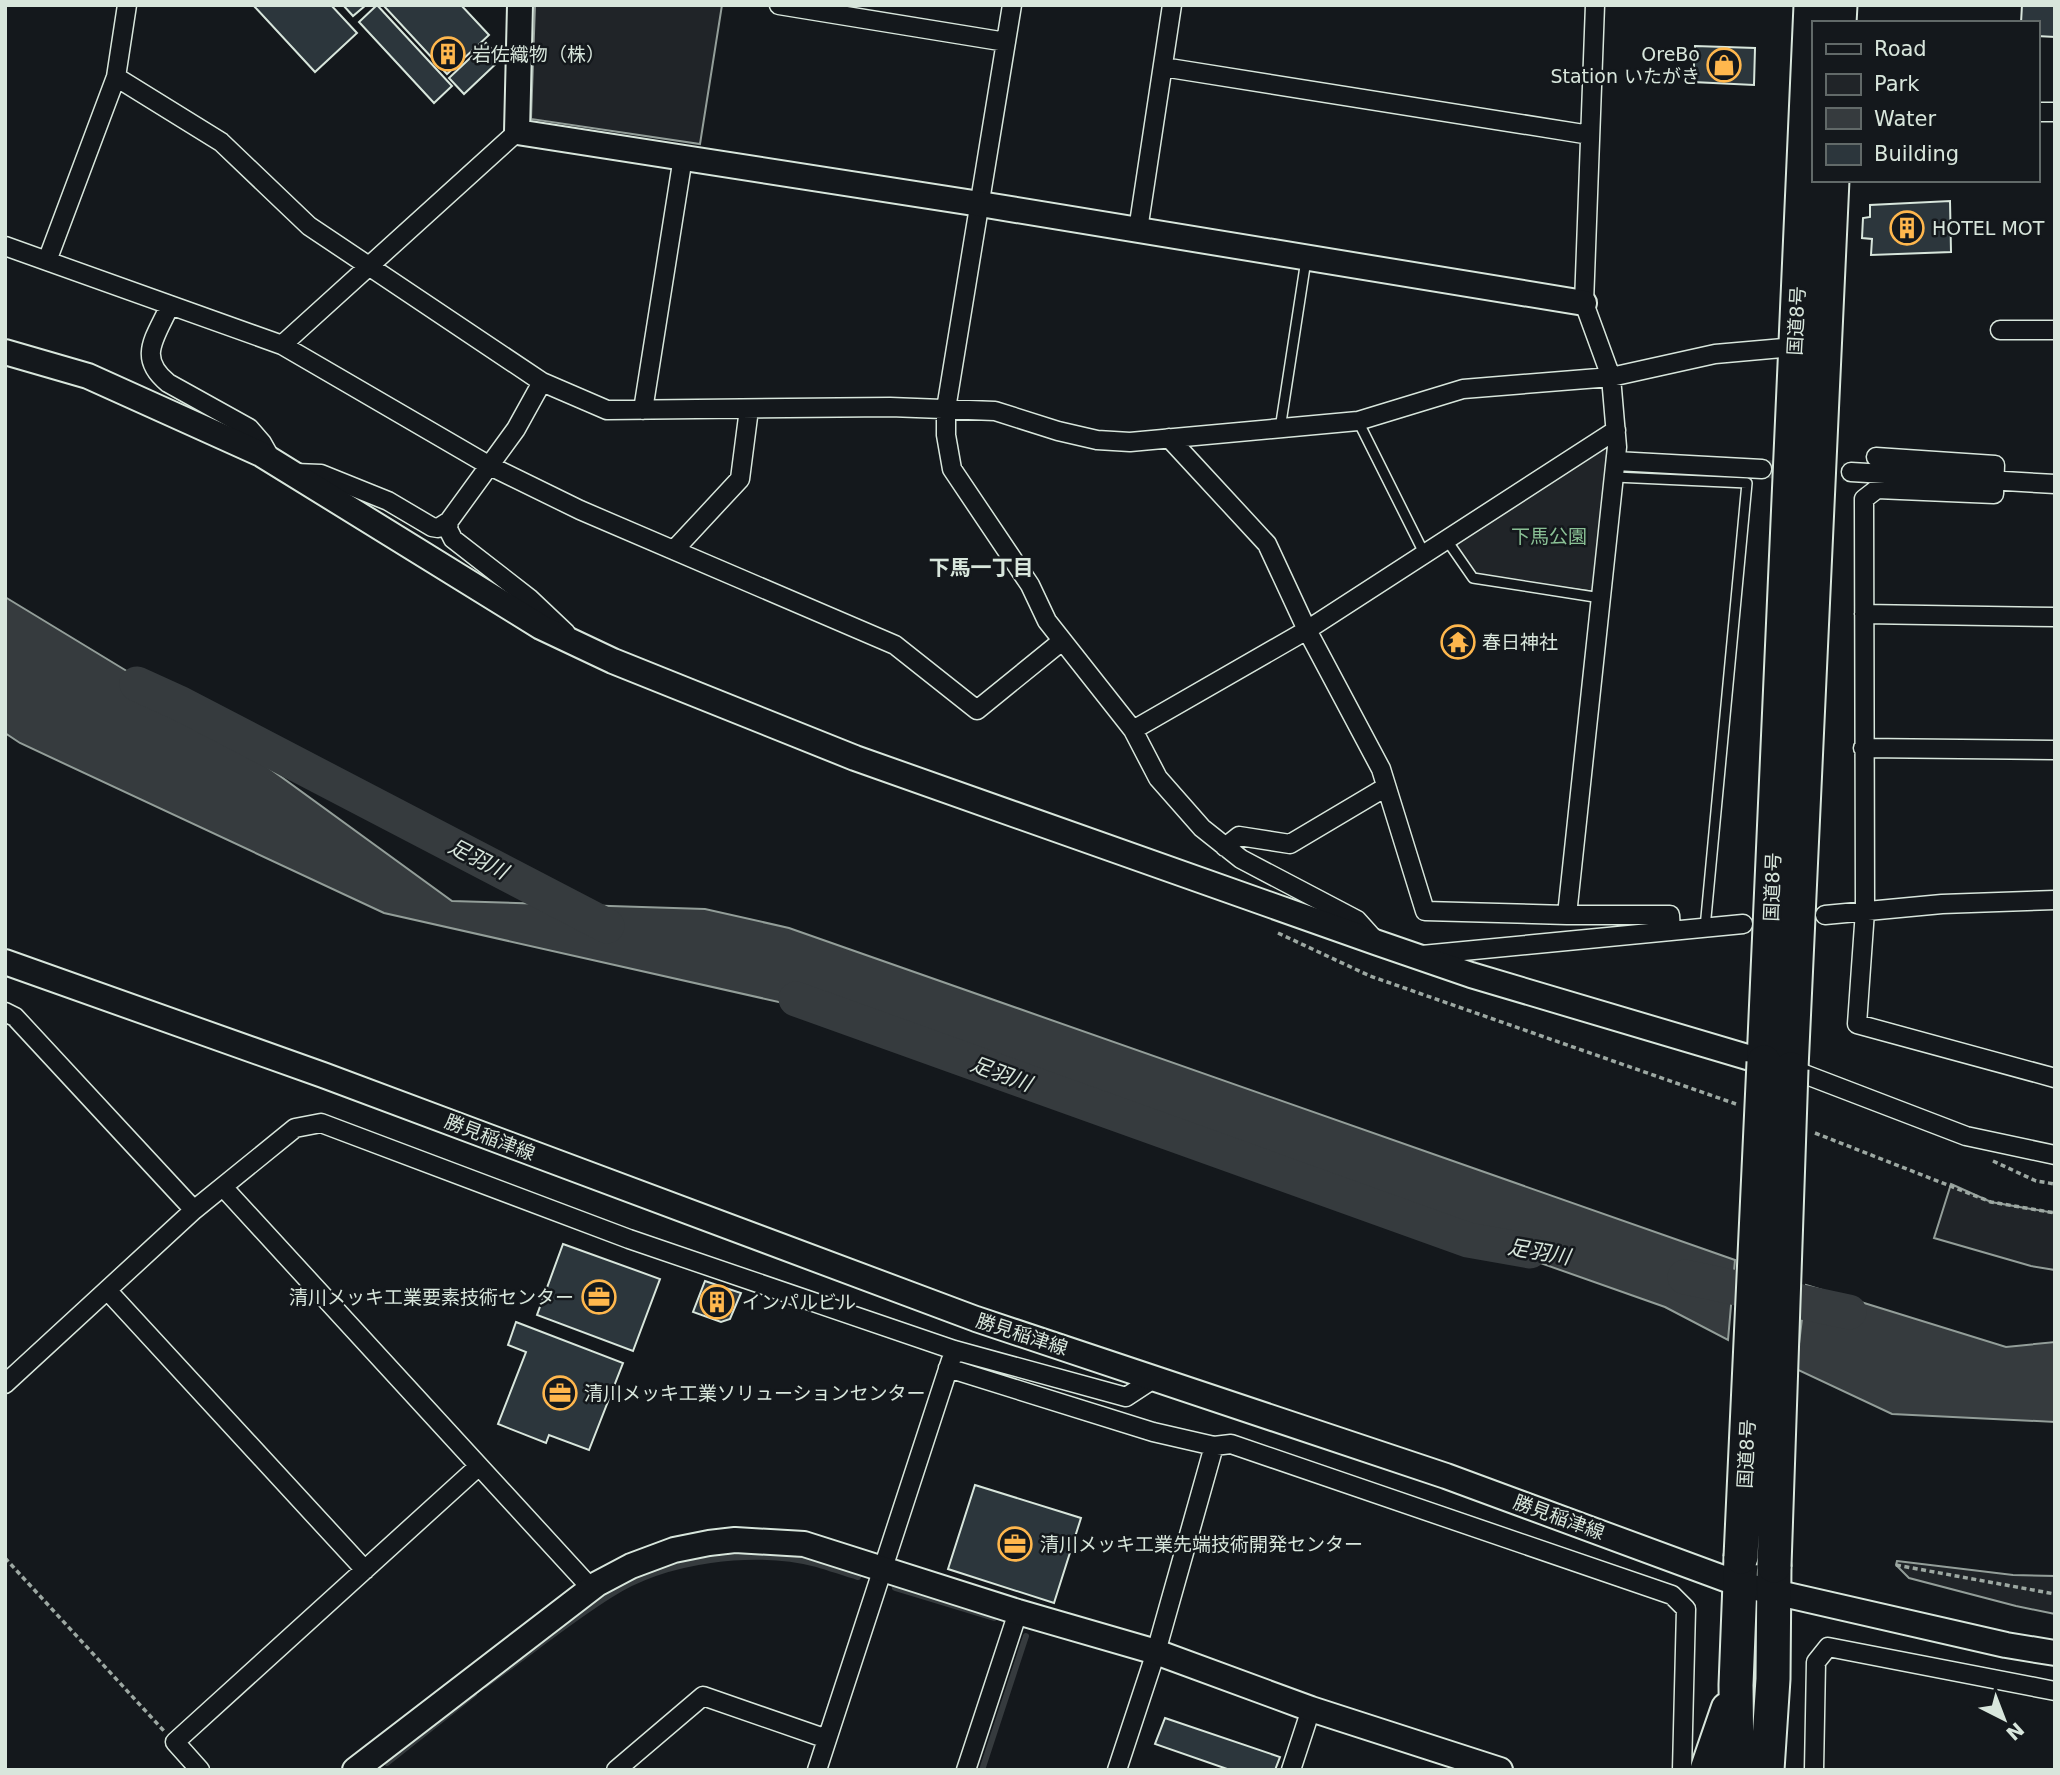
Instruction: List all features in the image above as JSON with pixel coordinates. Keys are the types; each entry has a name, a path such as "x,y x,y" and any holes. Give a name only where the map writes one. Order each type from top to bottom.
{"highway":[{"name":"国道8号","path":"1777,1768 1773,1679 1773,1578 1778,1065 1795,346 1811,5"},
{"name":"国道8号","path":"1777,1768 1736,1685 1740,1570 1778,1065 1832,182"},
{"path":"1707,1770 1736,1685"}],"street":[{"path":"47,261 116,77 127,5"},
{"path":"282,345 517,132 520,5"},
{"path":"779,5 850,11 1006,41"},
{"path":"1012,5 946,410 946,435 952,469 1030,585 1047,621 1133,730 1158,778 1202,828 1241,859 1357,920 1378,943"},
{"path":"1138,230 1172,5"},
{"path":"1567,915 1615,469 1616,430 1611,377 1584,303 1595,5"},
{"path":"1163,67 1590,135"},
{"path":"116,77 221,142 309,226 542,382 607,410 890,407 995,411 1097,440 1130,442 1359,421 1463,389 1611,377 1715,354 1795,346"},
{"path":"517,132 980,204 1584,303"},
{"path":"643,410 683,158"},
{"path":"5,246 282,345 490,466 580,510 895,645 977,710 1062,641"},
{"path":"170,305 149,354 157,374 168,383 248,428 282,466 321,474 388,501 432,527 438,528 449,521 516,429 542,382"},
{"path":"2000,330 2055,330"},
{"path":"5,352 88,376 282,466 541,627 578,645 855,758 1415,956 1605,1016 1778,1065 1966,1136 2055,1155"},
{"path":"674,550 740,479 749,409"},
{"path":"1133,730 1307,629 1616,430"},
{"path":"1169,438 1267,544 1307,629 1381,769 1426,911 1671,915 1671,931"},
{"path":"1876,457 1995,465 1996,480 1994,494 1877,489 1864,499 1865,911 1857,1024 2055,1078"},
{"path":"1615,469 1762,469"},
{"path":"1852,472 2055,484"},
{"path":"449,521 448,530 453,539 529,598 578,645"},
{"path":"1864,614 2055,617"},
{"path":"1863,748 2055,750"},
{"path":"1226,847 1239,836 1290,844 1386,787"},
{"path":"1825,915 1965,902 2055,900"},
{"path":"1415,956 1742,924"},
{"name":"勝見稲津線","path":"7,963 323,1075 976,1319 1446,1476 1740,1570 2006,1645 2055,1653"},
{"path":"5,1013 15,1017 194,1210"},
{"path":"5,1384 194,1210 295,1128 321,1123 629,1239 954,1350 1126,1397 1155,1378"},
{"path":"223,1187 591,1588"},
{"path":"107,1290 365,1570"},
{"path":"817,1770 954,1350"},
{"path":"948,1368 1153,1432 1214,1446 1231,1444 1672,1595 1686,1609 1682,1770"},
{"path":"1117,1770 1156,1652 1214,1446"},
{"path":"200,1770 175,1742 479,1466"},
{"path":"355,1770 591,1588 631,1566 674,1550 735,1540 804,1544 883,1567 1018,1612 1156,1652 1311,1709 1500,1770"},
{"path":"966,1770 1018,1612"},
{"path":"1777,1768 1816,1662 1828,1647 2055,1691"},
{"path":"2025,1685 2055,1680"},
{"path":"616,1770 704,1696 827,1739"},
{"path":"1291,1770 1311,1709"}],"lane":[{"path":"1280,429 1306,259"},
{"path":"1359,421 1424,553"},
{"path":"1615,469 1747,483 1705,928"},
{"path":"1446,539 1473,578 1601,598"}],"path":[{"path":"1270,929 1370,976 1748,1108"},
{"path":"1810,1131 1991,1202 2055,1213"},
{"path":"5,1558 175,1742"},
{"path":"1896,1566 2055,1594"}],"green space":[{"path":"535,5 722,5 700,144 531,119"},
{"name":"下馬公園","path":"1608,442 1596,592 1475,576 1452,539"},
{"path":"1951,1184 1991,1202 2055,1213 2055,1270 2031,1266 1934,1238"},
{"path":"1897,1561 2013,1575 2055,1576 2055,1614 1909,1578 1896,1565"}],"water":[{"path":"5,597 181,704 452,901 705,909 789,928 1735,1260 1728,1340 1665,1307 841,1016 384,913 20,743 5,733"},
{"path":"1806,1285 2006,1347 2055,1342 2055,1422 1892,1414 1796,1369"}],"building":[{"path":"253,5 331,5 357,33 315,72"},
{"path":"343,5 366,5 353,16"},
{"path":"377,5 452,86 434,103 359,22"},
{"name":"岩佐織物（株）","path":"383,5 461,5 489,35 447,74"},
{"path":"2022,5 2055,5 2055,37 2039,36 2039,21 2021,21"},
{"path":"486,43 501,59 464,94 449,78"},
{"name":"OreBo Station いたがき","path":"1695,46 1755,48 1754,85 1693,82"},
{"name":"HOTEL MOT","path":"1950,201 1951,252 1871,255 1872,239 1862,238 1863,218 1870,217 1870,205"},
{"name":"清川メッキ工業要素技術センター","path":"563,1244 660,1279 633,1351 537,1315"},
{"name":"インパルビル","path":"705,1281 741,1293 730,1319 721,1322 693,1312"},
{"name":"清川メッキ工業ソリューションセンター","path":"516,1322 623,1363 589,1450 549,1435 546,1443 498,1424 526,1352 508,1345"},
{"name":"清川メッキ工業先端技術開発センター","path":"975,1485 1081,1518 1054,1603 948,1569"},
{"path":"1165,1718 1280,1757 1275,1770 1230,1770 1155,1744"}],"waterway":[{"name":"足羽川","path":"137,684 181,704 607,926"},
{"name":"足羽川","path":"796,999 1468,1240 1530,1251"},
{"name":"足羽川","path":"1685,1277 1849,1312"},
{"path":"485,1685 610,1595 632,1583 683,1565 738,1557 766,1557 817,1564 858,1577"},
{"path":"895,1588 994,1618"},
{"path":"982,1770 1026,1636"},
{"path":"387,1763 474,1694"}],"tunnel":[{"path":"1762,469 1851,472"}],"place":[{"name":"岩佐織物（株）","path":"448,54"},
{"name":"OreBo Station いたがき","path":"1724,65"},
{"name":"HOTEL MOT","path":"1907,228"},
{"name":"春日神社","path":"1458,642"},
{"name":"清川メッキ工業要素技術センター","path":"599,1297"},
{"name":"インパルビル","path":"717,1302"},
{"name":"清川メッキ工業ソリューションセンター","path":"560,1393"},
{"name":"清川メッキ工業先端技術開発センター","path":"1015,1544"}],"district":[{"name":"下馬一丁目","path":"981,568"}]}
